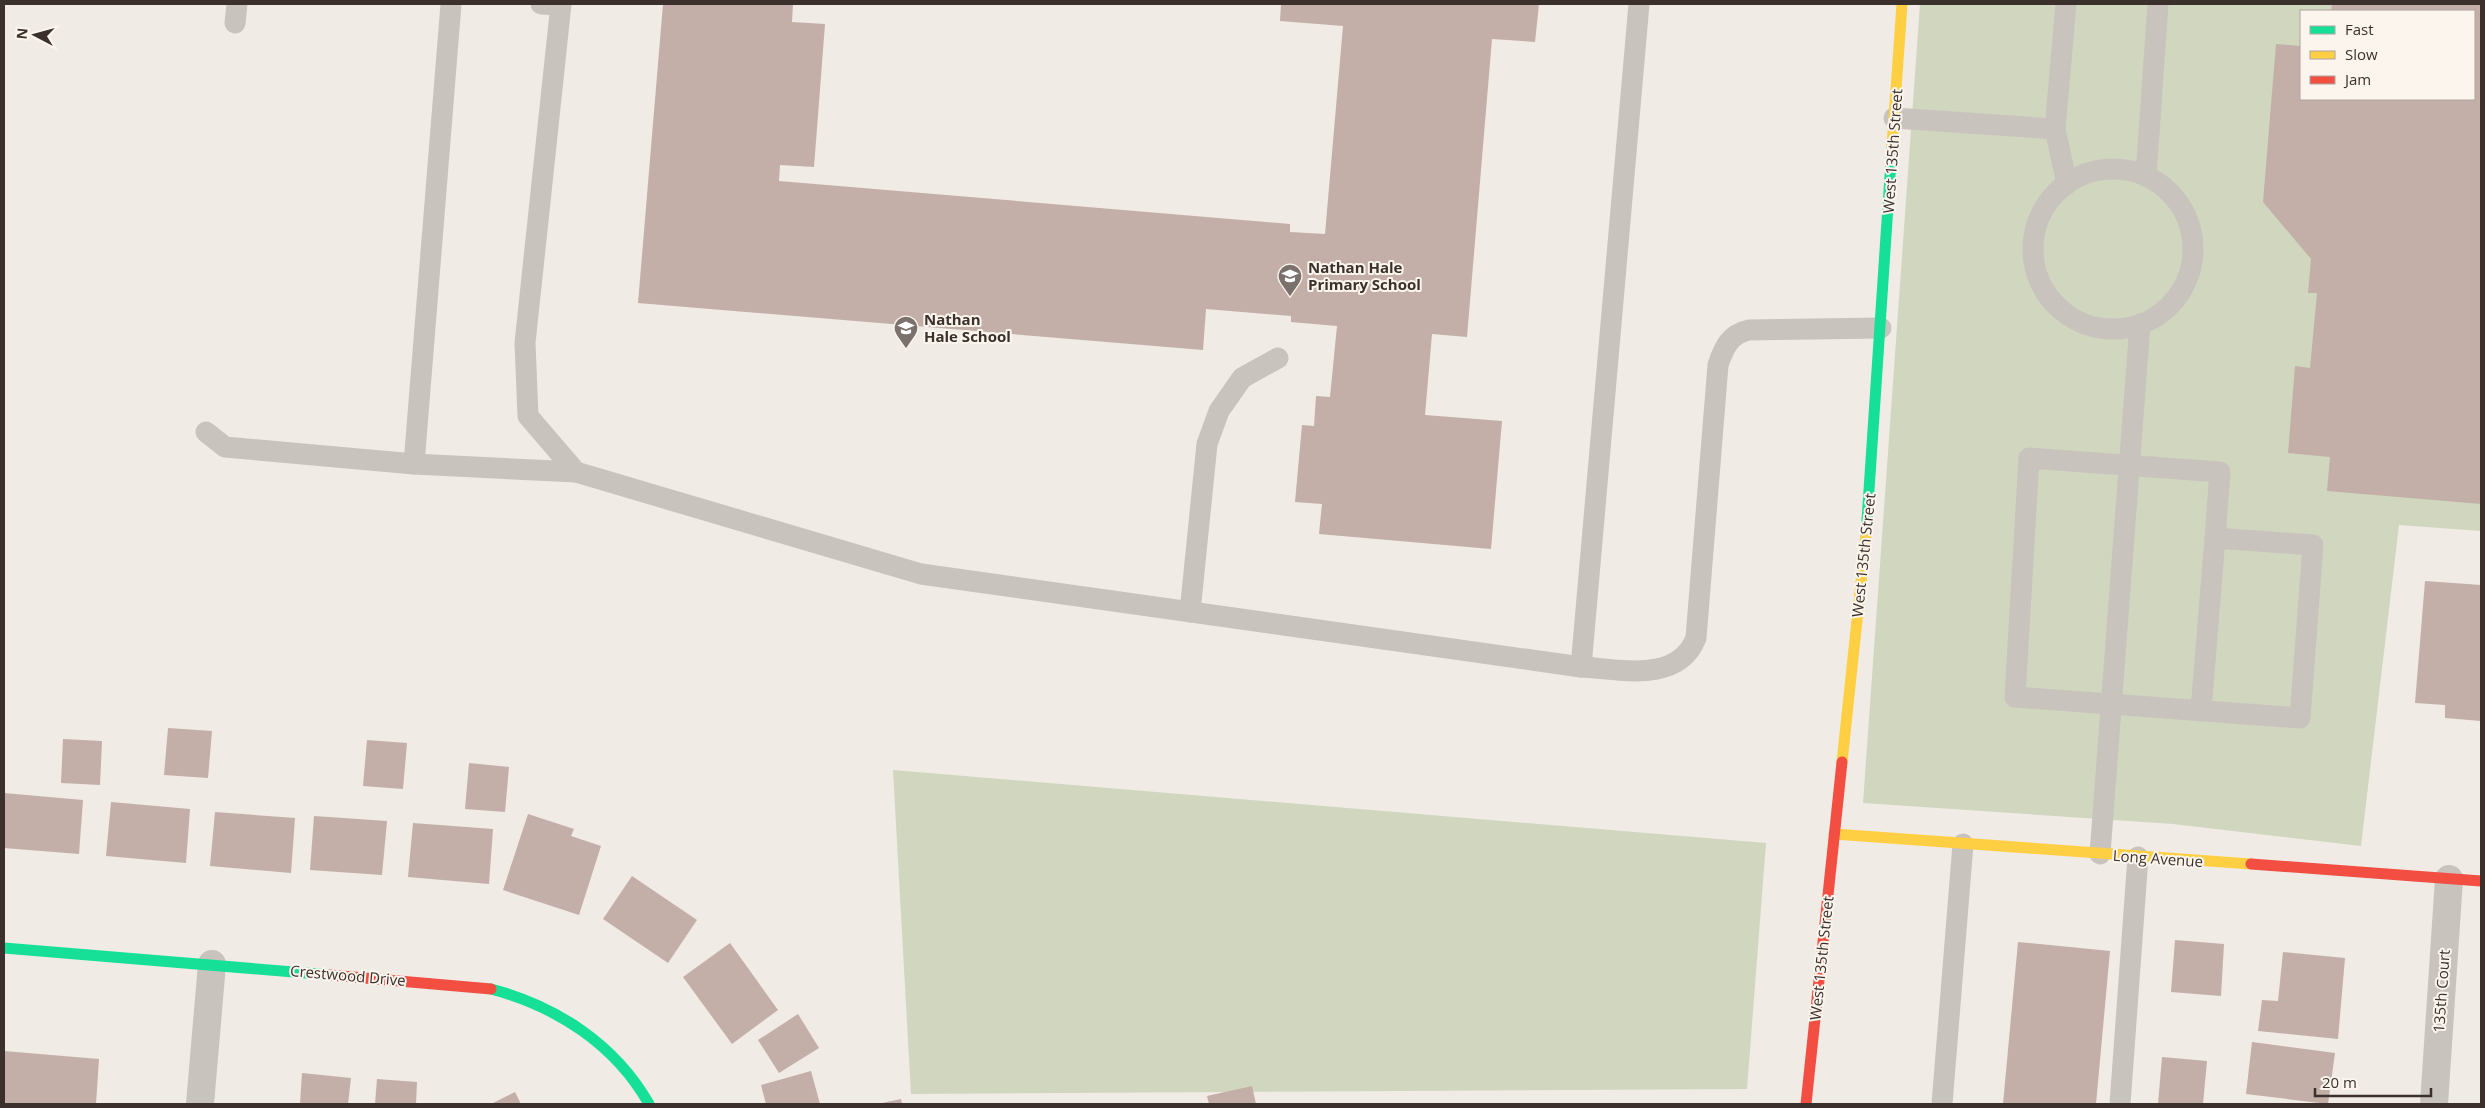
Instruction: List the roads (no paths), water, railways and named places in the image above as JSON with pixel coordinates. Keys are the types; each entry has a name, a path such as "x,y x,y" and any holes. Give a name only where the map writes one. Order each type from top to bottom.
{"street":[{"name":"West 135th Street","path":"1806,1104 1868,521 1902,4"},
{"name":"Long Avenue","path":"1834,834 2481,881"},
{"name":"135th Court","path":"2434,1104 2449,879"},
{"name":"Crestwood Drive","path":"4,948 483,987 510,994 546,1008 589,1036 619,1063 642,1091 649,1104"},
{"path":"200,1104 212,964"}],"lane":[{"path":"414,464 451,4"},
{"path":"554,4 525,343 528,416 576,472"},
{"path":"1581,668 1639,4"},
{"path":"2066,4 2055,128 2067,184"},
{"path":"2146,176 2158,4"},
{"path":"1894,118 2055,128"},
{"path":"2106,169 2127,170 2146,176 2164,188 2178,203 2188,222 2192,242 2192,263 2186,283 2174,301 2159,315 2140,324 2120,329 2099,328 2079,322 2062,311 2047,296 2038,277 2033,256 2034,236 2041,216 2048,204 2067,184 2085,174 2106,169"},
{"path":"2100,854 2140,324"},
{"path":"206,432 225,447 414,464 576,472 921,574 1581,668 1657,671 1676,663 1692,648 1696,638 1718,365 1723,349 1732,337 1749,330 1881,328"},
{"path":"1190,612 1208,444 1216,419 1219,411 1242,378 1278,358"},
{"path":"2201,710 2220,472 2029,458 2016,696 2300,718 2313,545 2215,538"},
{"path":"1942,1104 1963,844"},
{"path":"2120,1104 2138,857"}],"place":[{"name":"Nathan Hale Primary School","path":"1290,297"},
{"name":"Nathan Hale School","path":"906,349"}]}
